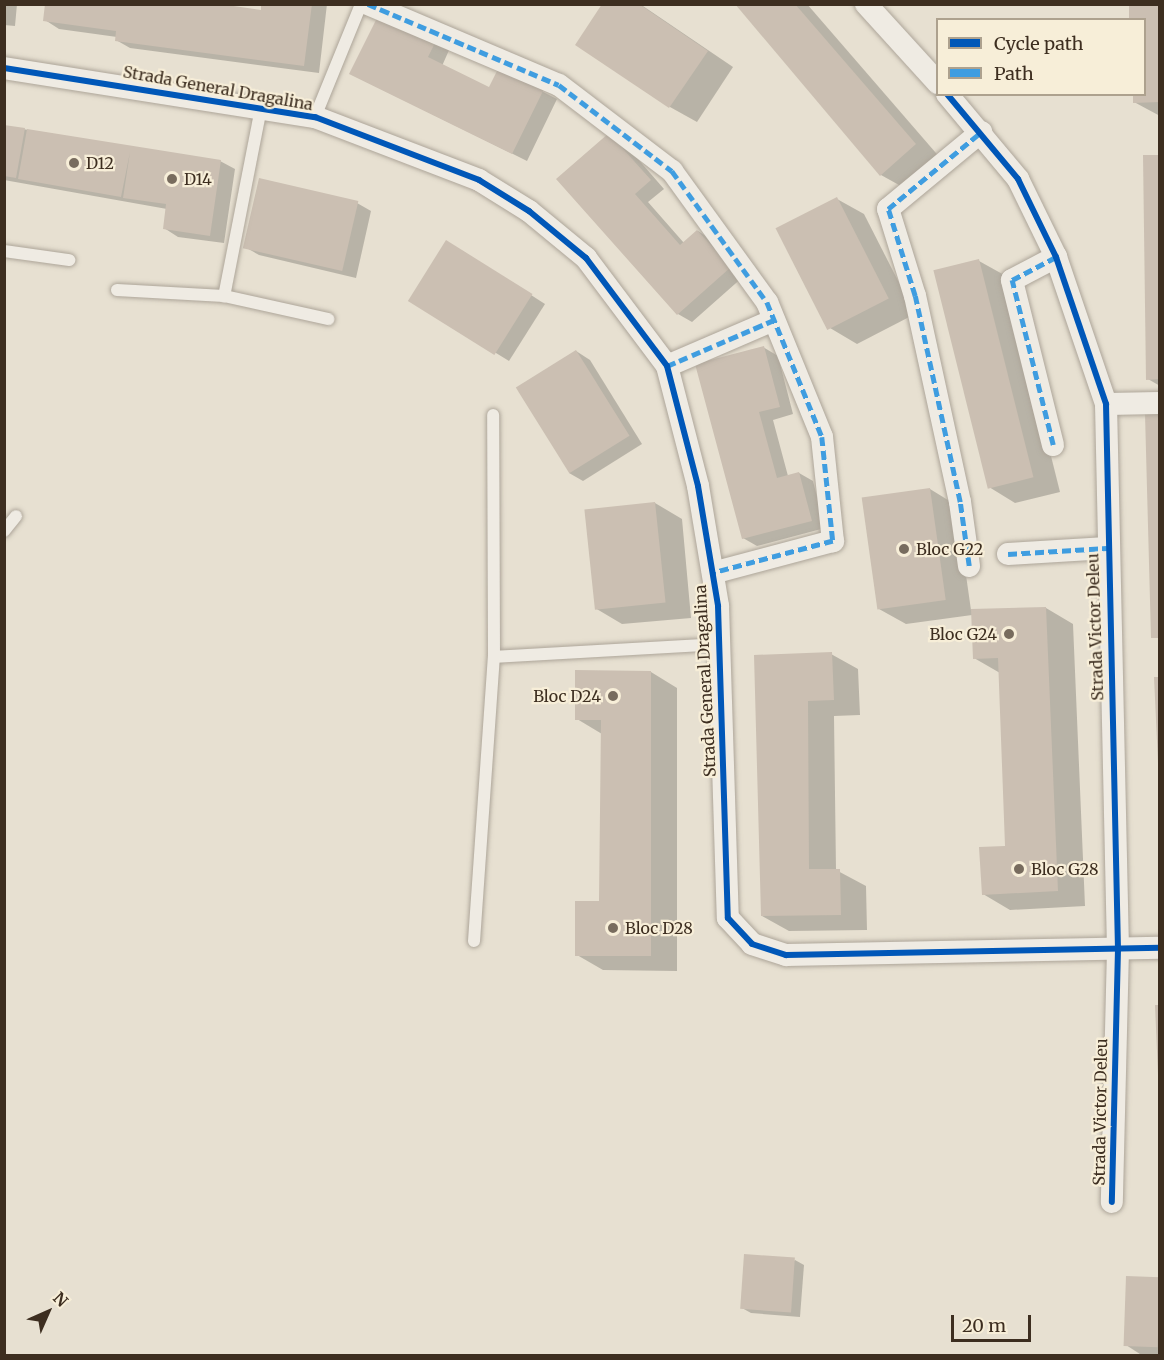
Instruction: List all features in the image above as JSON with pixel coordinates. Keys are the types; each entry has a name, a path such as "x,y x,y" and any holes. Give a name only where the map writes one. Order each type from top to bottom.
{"street":[{"path":"368,4 559,85 672,171 767,302 822,437 833,541 712,573"},
{"path":"866,4 896,33 936,81"},
{"path":"894,4 896,33"},
{"name":"Strada General Dragalina","path":"4,68 315,117 479,180 529,211 586,258 667,366 698,486 712,573 719,644 728,918 752,944 786,955 1160,948"},
{"name":"Strada Victor Deleu","path":"949,96 1018,179 1056,257 1106,404 1107,548 1118,949 1112,1202"},
{"path":"969,566 960,502 915,296 888,209 981,132"},
{"path":"1053,445 1012,280 1056,257"},
{"path":"667,366 774,320"},
{"path":"1106,404 1160,403"},
{"path":"1008,554 1107,548"}],"lane":[{"path":"315,117 361,4"},
{"path":"224,296 261,108"},
{"path":"4,251 69,260"},
{"path":"117,290 224,296 328,319"},
{"path":"474,941 494,657 494,415"},
{"path":"4,531 16,516"},
{"path":"494,657 719,644"}],"building":[{"path":"45,4 220,4 261,10 261,4 312,4 304,66 115,41 116,31 43,21"},
{"path":"602,4 639,4 708,51 669,108 575,45"},
{"path":"735,4 795,4 916,144 880,176"},
{"path":"1129,4 1160,4 1160,102 1133,103 1133,96 1146,96 1146,18 1129,18"},
{"path":"381,10 437,39 428,57 489,87 499,67 544,89 512,154 349,74"},
{"path":"4,125 25,128 16,178 4,176"},
{"path":"27,129 221,160 210,236 163,229 166,204 123,198 130,152 121,197 18,179"},
{"path":"609,133 651,180 635,194 680,245 697,230 731,267 677,315 556,179"},
{"path":"1143,155 1160,155 1160,379 1146,380"},
{"path":"259,178 358,201 342,271 243,248"},
{"path":"837,197 889,299 827,330 776,228"},
{"path":"446,240 533,294 494,355 408,301"},
{"path":"979,259 1033,477 988,489 933,270"},
{"path":"764,346 780,407 759,412 777,478 799,472 812,521 742,539 695,364"},
{"path":"576,350 630,436 569,473 516,388"},
{"path":"1145,414 1160,414 1160,638 1151,638"},
{"name":"Bloc G22","path":"930,488 946,600 877,610 862,498"},
{"path":"655,502 666,602 595,610 584,509"},
{"path":"1046,607 1058,891 982,895 979,847 1005,846 998,658 973,659 971,609"},
{"path":"832,652 834,700 808,701 809,869 840,869 841,915 761,916 754,655"},
{"path":"575,670 651,671 651,956 575,956 575,901 599,901 601,720 575,720"},
{"path":"1154,677 1160,677 1160,762 1158,763"},
{"path":"1155,1005 1160,1005 1160,1075 1158,1075"},
{"path":"744,1254 795,1258 791,1312 740,1309"},
{"path":"1126,1276 1160,1277 1158,1347 1124,1346"}],"marked path":[{"path":"368,4 559,85 672,171 767,302 822,437 833,541 713,573"},
{"path":"969,566 960,502 915,296 888,209 981,132"},
{"path":"1053,445 1012,280 1056,257"},
{"path":"667,366 774,320"},
{"path":"1008,554 1107,548"}],"cycle path":[{"path":"4,68 315,117 479,180 529,211 586,258 667,366 698,486 718,606 728,918 752,944 786,955 1160,948"},
{"path":"949,96 1018,179 1056,257 1106,404 1118,949 1112,1202"}],"place":[{"name":"D12","path":"74,163"},
{"name":"D14","path":"172,179"},
{"name":"Bloc G22","path":"904,549"},
{"name":"Bloc G24","path":"1009,634"},
{"name":"Bloc D24","path":"613,696"},
{"name":"Bloc G28","path":"1019,869"},
{"name":"Bloc D28","path":"613,928"}]}
